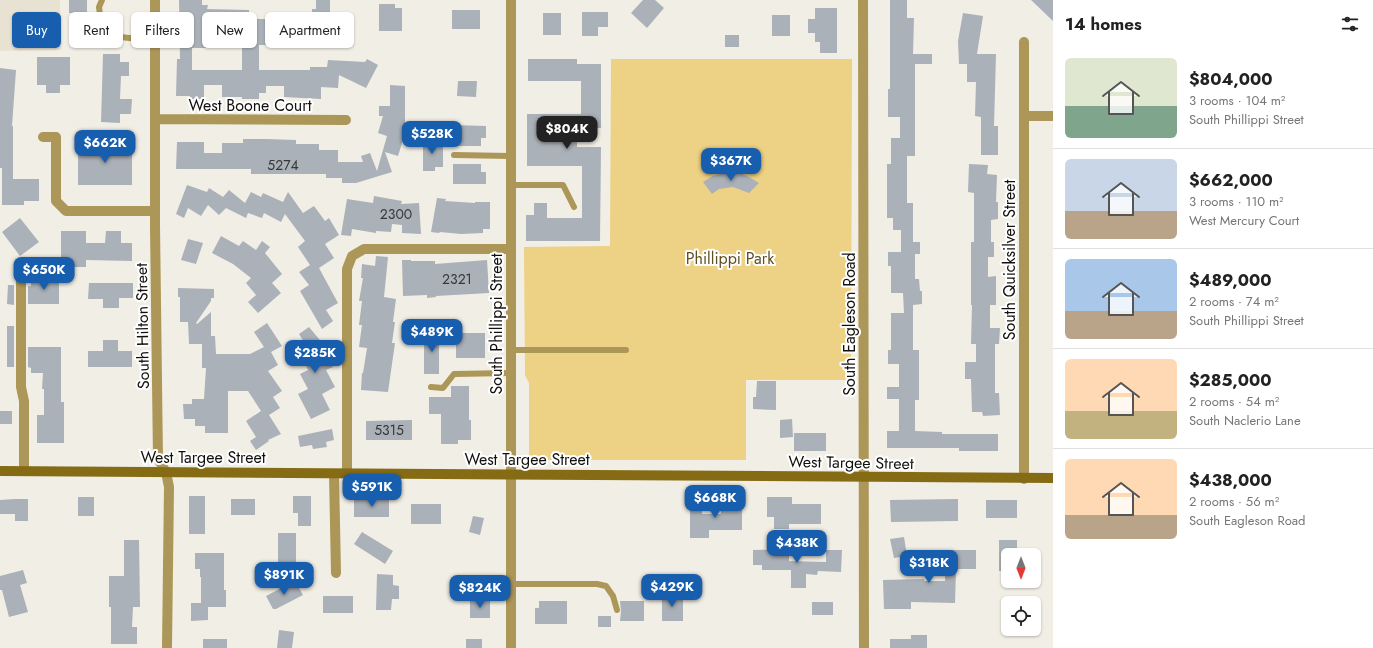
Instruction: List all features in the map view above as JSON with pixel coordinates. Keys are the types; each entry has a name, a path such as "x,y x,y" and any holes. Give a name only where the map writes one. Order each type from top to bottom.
{"street":[{"name":"South Hilton Street","path":"154,0 154,12"},
{"name":"South Phillippi Street","path":"511,0 511,648"},
{"name":"South Eagleson Road","path":"863,0 864,648"},
{"name":"South Quicksilver Street","path":"1024,42 1024,479"},
{"name":"South Hilton Street","path":"155,48 158,459 166,472 170,487 167,648"},
{"path":"1024,116 1053,116"},
{"name":"West Boone Court","path":"155,120 346,120"},
{"path":"43,137 56,137 56,201 66,211 155,211"},
{"path":"347,474 347,269 352,256 364,249 511,249"},
{"path":"21,282 21,387 24,401 24,471"},
{"name":"West Targee Street","path":"0,471 1053,478"},
{"path":"334,474 336,573"}],"lane":[{"path":"102,0 99,8 102,30 112,36 131,38"},
{"path":"454,155 511,156"},
{"path":"511,185 563,185 574,207"},
{"path":"511,350 626,350"},
{"path":"431,388 444,388 454,374 511,373"},
{"path":"511,584 598,584 606,586 613,596 617,610"}],"shaded area":[{"path":"0,0 60,0 60,12 12,12 12,48 61,48 61,50 0,51"}],"green space":[{"name":"Phillippi Park","path":"611,59 852,59 851,380 746,380 746,460 529,460 529,383 525,375 524,247 610,246"}],"building":[{"path":"69,0 87,0 87,12 69,12"},
{"path":"179,0 202,0 202,5 208,5 207,9 249,10 249,12 202,12 202,48 194,48 194,12 179,12"},
{"path":"316,0 330,0 330,12 312,12 312,9 316,9"},
{"path":"643,0 655,0 664,8 647,28 631,13"},
{"path":"890,0 907,0 907,18 914,18 913,54 932,54 932,64 915,64 915,156 907,156 907,203 913,203 913,242 920,242 920,254 915,254 915,279 919,279 920,291 922,291 922,304 913,305 913,350 919,350 919,400 915,400 915,431 942,432 942,434 998,434 998,451 959,451 959,448 887,448 887,431 899,431 899,399 887,399 887,387 899,387 899,364 888,364 888,350 891,350 891,313 904,313 903,293 891,293 891,266 888,266 888,252 901,252 901,230 893,230 893,218 887,218 887,164 891,164 891,138 900,138 900,117 888,117 888,89 890,89"},
{"path":"1031,0 1053,0 1053,21"},
{"path":"379,4 395,4 395,8 402,8 402,31 379,31"},
{"path":"815,8 837,8 837,53 820,53 820,42 815,42 815,33 808,33 808,19 815,19"},
{"path":"452,10 480,10 480,29 452,29"},
{"path":"582,12 608,12 608,27 598,27 598,36 582,36"},
{"path":"543,13 561,13 561,35 543,35"},
{"path":"963,13 983,16 977,54 996,54 994,126 998,126 998,155 981,155 981,117 975,116 976,82 967,82 967,64 959,64 958,41"},
{"path":"772,15 790,15 790,36 772,36"},
{"path":"257,19 265,19 265,45 259,45 259,70 310,70 310,67 327,67 328,60 365,62 367,59 378,65 366,88 339,75 338,88 321,87 321,99 284,97 284,86 266,86 266,93 259,93 259,99 222,97 222,85 204,85 204,99 190,99 190,96 176,96 177,59 180,59 180,48 192,48 192,70 242,70 242,48 257,48"},
{"path":"725,35 739,35 739,47 725,47"},
{"path":"103,54 120,54 120,62 129,62 129,76 121,76 120,99 132,99 131,114 120,114 120,123 101,122"},
{"path":"37,57 70,57 70,85 60,85 60,93 46,93 46,85 37,85"},
{"path":"528,59 577,59 577,64 601,64 601,128 577,128 577,147 601,147 600,241 526,241 526,215 534,215 534,203 547,203 547,218 582,218 582,166 527,166 527,114 581,114 581,81 528,81"},
{"path":"0,68 16,70 12,126 13,179 39,179 39,201 24,201 24,205 2,205 2,168 0,168"},
{"path":"458,81 477,81 476,97 457,96"},
{"path":"390,85 405,86 406,130 398,156 385,152 392,172 356,183 342,183 342,178 326,178 326,174 251,174 251,169 176,169 177,142 204,142 204,153 222,153 222,143 243,143 243,139 266,139 296,140 296,144 319,144 319,150 338,150 338,162 363,162 361,156 370,153 377,171 387,136 378,133 383,116 379,116 379,106 390,106"},
{"path":"454,125 486,126 486,138 481,138 481,146 454,146"},
{"path":"423,139 435,139 435,144 443,144 443,167 435,167 435,171 423,171"},
{"path":"132,143 132,185 78,185 78,144"},
{"path":"453,164 481,164 481,172 486,172 486,184 453,184"},
{"path":"969,164 988,165 987,174 997,175 996,202 998,202 998,219 991,220 991,242 994,242 994,257 988,257 988,277 996,276 996,305 990,305 990,328 1000,328 999,344 995,344 995,393 999,393 1000,415 983,416 982,412 972,412 971,379 965,379 965,362 976,362 976,344 971,344 971,242 974,242 974,193 968,192"},
{"path":"737,172 759,183 749,193 733,187 719,189 712,194 703,182 713,176 723,173"},
{"path":"187,185 207,192 209,188 223,197 229,190 245,203 251,192 261,197 263,193 283,202 288,192 303,213 314,206 325,221 329,218 339,235 325,244 334,258 319,268 338,303 326,310 333,321 322,329 300,291 309,285 299,272 310,265 298,247 305,241 285,214 281,222 264,213 262,218 248,213 246,218 226,208 219,215 208,205 201,216 188,208 184,218 176,214"},
{"path":"374,196 402,201 401,204 419,203 421,234 402,233 402,225 392,224 391,232 376,231 376,233 352,229 351,236 341,235 347,199 373,203"},
{"path":"437,198 446,199 445,201 475,203 490,202 490,229 483,229 483,233 461,234 431,232"},
{"path":"20,218 39,242 20,256 2,232"},
{"path":"61,231 86,231 86,243 105,243 106,231 121,231 121,243 132,243 132,261 86,260 86,267 61,267"},
{"path":"221,236 239,246 243,241 256,250 262,241 270,247 265,253 282,274 272,283 281,293 258,313 248,302 256,295 246,283 251,278 233,264 212,253"},
{"path":"188,239 203,243 196,264 181,260"},
{"path":"376,256 388,257 384,297 396,299 392,343 395,343 388,392 361,390 362,373 367,348 359,347 362,325 359,325 362,301 359,301 363,278 361,278 362,264 375,266"},
{"path":"402,260 435,261 435,264 487,260 489,293 436,296 427,298 427,295 403,296"},
{"path":"31,278 59,278 59,304 28,304 28,286 31,286"},
{"path":"89,283 133,283 133,298 119,298 119,308 103,308 103,299 88,299"},
{"path":"8,285 14,285 14,305 7,304"},
{"path":"178,288 214,289 214,298 211,298 211,301 196,323 197,324 211,312 211,336 215,336 216,354 250,354 264,347 254,332 267,323 282,346 271,352 278,365 268,371 282,391 273,397 280,408 269,415 281,434 268,440 269,441 256,450 250,441 256,437 246,421 261,411 248,391 228,391 228,433 205,433 205,426 195,426 195,419 184,419 183,404 192,404 192,399 204,399 206,368 202,368 202,344 189,344 188,322 180,322 180,297 178,297"},
{"path":"7,326 14,326 14,367 7,367"},
{"path":"309,327 324,345 333,367 326,370 335,387 322,394 330,410 311,419 298,394 308,389 300,374 308,370 297,345 304,342 299,334"},
{"path":"424,332 439,332 439,374 424,374"},
{"path":"456,333 485,333 485,358 456,358"},
{"path":"103,340 118,340 118,351 132,351 132,367 88,367 88,351 103,351"},
{"path":"28,347 61,347 61,402 64,402 64,443 37,443 37,415 44,415 44,389 42,389 43,373 31,373 31,368 28,367"},
{"path":"757,381 776,381 776,410 753,409 753,397 756,397"},
{"path":"451,386 469,386 469,420 471,420 471,440 458,440 458,444 441,444 441,414 429,414 429,397 451,397"},
{"path":"0,411 12,411 12,424 0,424"},
{"path":"792,419 793,437 780,438 780,420"},
{"path":"412,420 412,440 366,440 366,421"},
{"path":"332,429 334,440 326,442 327,447 313,449 312,445 300,447 298,436"},
{"path":"794,433 826,433 826,451 794,451"},
{"path":"189,496 205,496 205,534 189,534"},
{"path":"293,496 311,496 311,526 298,526 298,513 293,513"},
{"path":"78,497 94,497 94,516 78,516"},
{"path":"767,497 792,497 792,504 821,504 821,524 789,524 789,529 774,529 774,517 767,517"},
{"path":"28,499 28,521 15,521 15,514 0,514 0,500"},
{"path":"231,499 255,499 255,515 231,515"},
{"path":"958,499 958,521 891,522 890,500"},
{"path":"354,500 389,500 389,517 354,517"},
{"path":"986,500 1017,500 1017,518 986,518"},
{"path":"690,502 702,502 702,514 721,514 721,502 742,502 742,530 709,530 709,538 690,538"},
{"path":"411,504 441,504 441,524 411,524"},
{"path":"473,516 484,518 480,535 469,532"},
{"path":"362,532 393,551 385,564 354,544"},
{"path":"278,533 296,533 296,569 278,569"},
{"path":"904,537 907,556 894,558 890,539"},
{"path":"124,540 139,540 140,607 133,607 132,627 137,627 137,644 111,644 109,576 124,576"},
{"path":"999,540 1017,540 1017,548 1001,548 1001,571 999,571"},
{"path":"789,549 789,561 826,562 826,550 842,550 841,572 818,571 817,575 806,574 806,588 791,588 791,570 762,570 762,565 753,565 753,550"},
{"path":"945,550 976,550 976,569 956,569 955,603 911,602 911,609 884,609 883,580 924,579 924,581 945,581"},
{"path":"195,553 224,553 224,590 226,590 226,607 208,607 208,620 191,621 191,603 201,603 201,577 200,569 195,569"},
{"path":"23,570 27,583 20,585 28,612 9,617 2,590 0,590 0,576"},
{"path":"377,574 393,575 393,585 399,586 399,599 392,599 391,610 376,610"},
{"path":"295,581 303,595 276,609 273,609 266,596"},
{"path":"662,595 683,595 683,621 662,621"},
{"path":"323,596 353,596 353,613 323,613"},
{"path":"470,600 490,600 490,618 470,618"},
{"path":"539,601 567,601 567,624 535,624 535,608 539,608"},
{"path":"620,601 644,601 644,621 620,621"},
{"path":"812,602 833,602 833,615 812,615"},
{"path":"598,616 611,616 611,627 598,627"},
{"path":"279,630 294,632 292,648 277,648"},
{"path":"911,635 927,635 927,648 890,648 890,639 911,639"},
{"path":"203,639 227,639 227,648 203,648"},
{"path":"466,639 482,639 482,648 466,648"}]}
